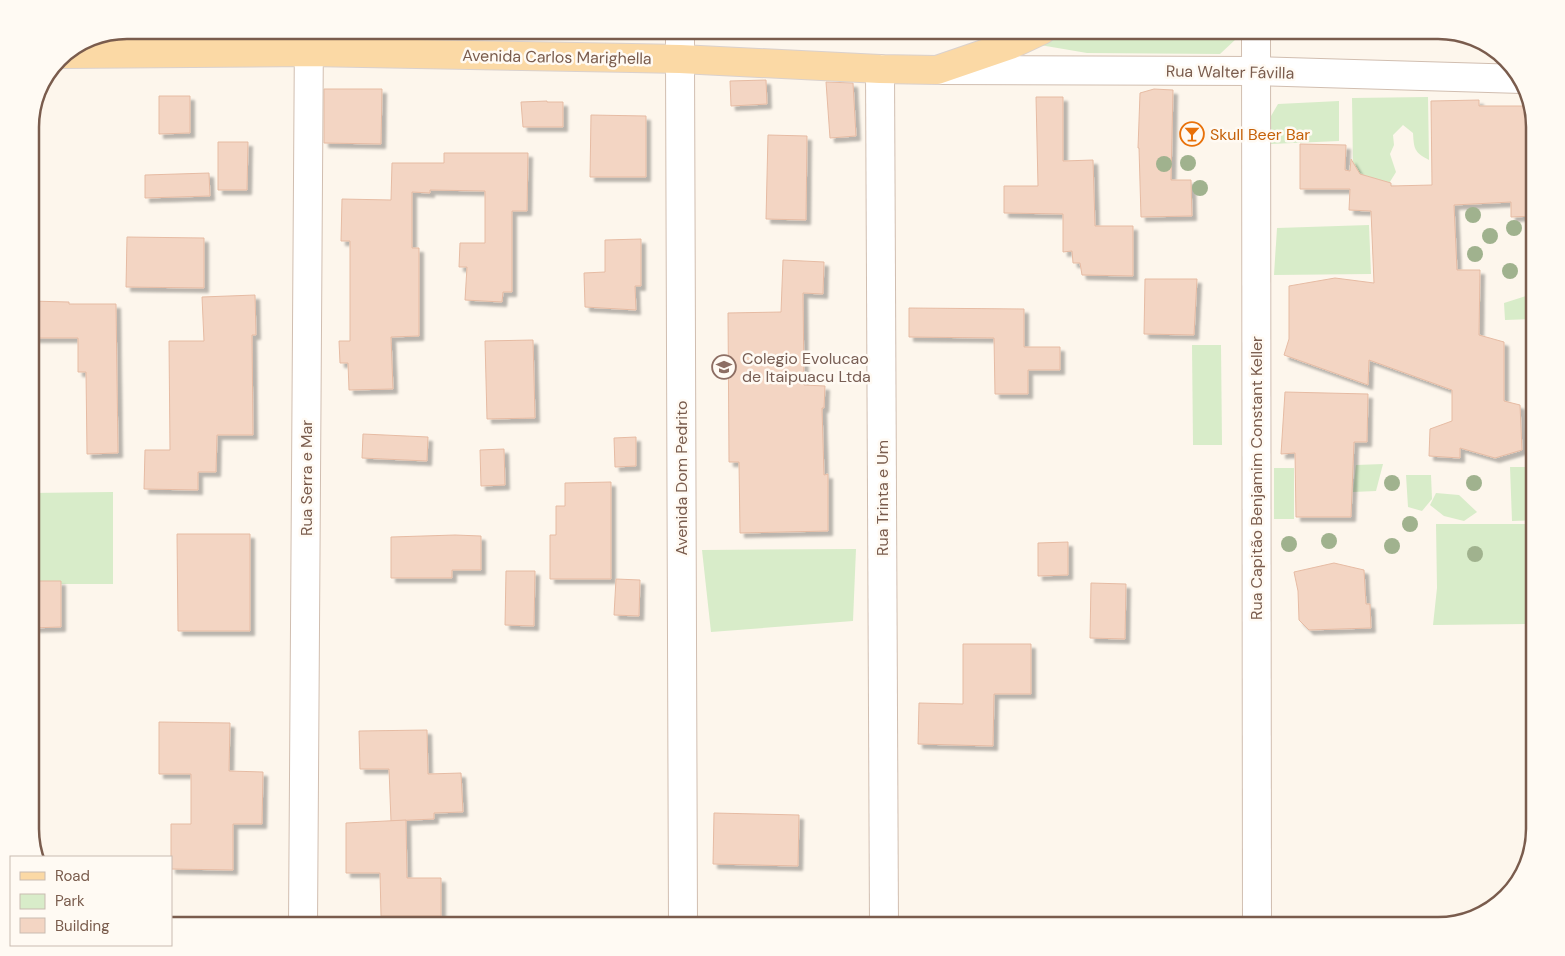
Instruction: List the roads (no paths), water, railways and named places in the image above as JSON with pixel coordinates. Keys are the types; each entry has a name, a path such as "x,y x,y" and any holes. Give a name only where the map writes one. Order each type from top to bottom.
{"main road":[{"name":"Avenida Carlos Marighella","path":"79,53 309,41 880,70 937,70 1023,39"}],"street":[{"name":"Avenida Dom Pedrito","path":"680,39 683,917"},
{"name":"Rua Capitão Benjamim Constant Keller","path":"1256,39 1257,917"},
{"name":"Rua Serra e Mar","path":"303,917 309,41"},
{"name":"Rua Trinta e Um","path":"880,70 884,917"},
{"name":"Rua Walter Fávilla","path":"937,70 1256,71 1511,79"}],"place":[{"name":"Skull Beer Bar","path":"1192,134"},
{"name":"Colegio Evolucao de Itaipuacu Ltda","path":"724,367"}]}
